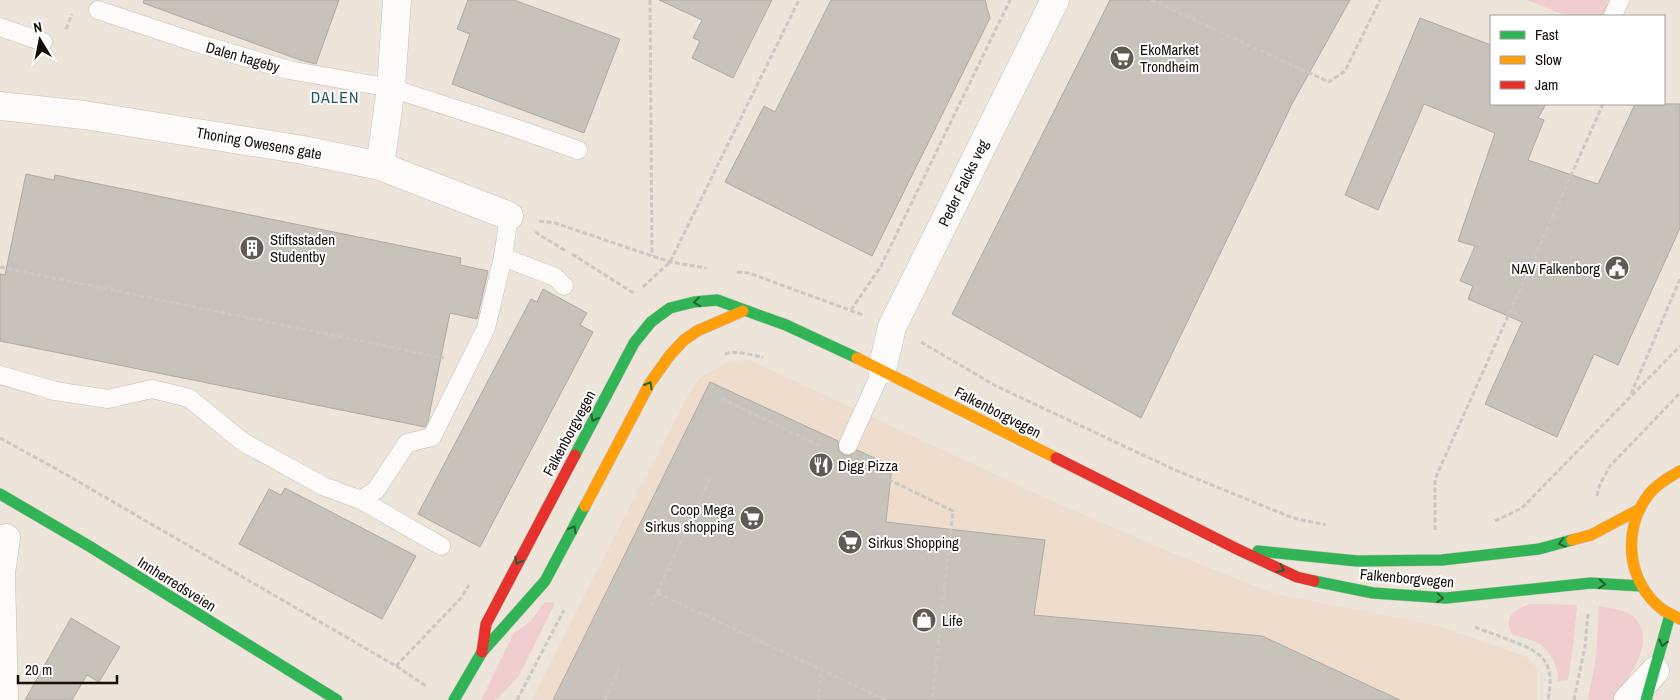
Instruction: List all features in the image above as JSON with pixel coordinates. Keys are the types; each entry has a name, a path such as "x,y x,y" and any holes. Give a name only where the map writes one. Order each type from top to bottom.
{"main road":[{"name":"Falkenborgvegen","path":"482,652 486,624 493,609 634,343 651,322 670,308 694,302 717,300 786,325 882,370 1237,549 1297,577 1372,593 1446,598 1591,583 1641,586"},
{"name":"Falkenborgvegen","path":"454,700 482,652 545,581 650,383 664,361 683,340 698,330 743,311"},
{"path":"1646,700 1675,617 1654,602 1641,586 1633,568 1630,549 1632,529 1638,510 1649,493 1664,480 1680,471"},
{"name":"Innherredsveien","path":"0,494 89,546 338,700"},
{"name":"Falkenborgvegen","path":"1237,549 1358,561 1442,560 1539,549 1591,535 1638,510"}],"street":[{"path":"380,166 392,88 398,0"},
{"name":"Peder Falcks veg","path":"882,370 892,327 1055,0"},
{"name":"Thoning Owesens gate","path":"0,106 84,115 303,150 380,166 509,216"},
{"path":"4,700 1,573 6,538"},
{"path":"1628,700 1656,671"}],"lane":[{"path":"1612,15 1620,0"},
{"name":"Dalen hageby","path":"98,10 203,45 289,70 392,88 518,128 578,150"},
{"path":"0,27 43,42"},
{"path":"361,500 376,490 407,443 432,438 486,328 503,257 509,216"},
{"path":"503,257 555,277 564,286"},
{"path":"848,446 882,370"},
{"path":"0,374 55,391 108,399 152,389 189,398 243,442 323,486 361,500 441,546"}],"path":[{"path":"650,0 652,256"},
{"path":"509,216 555,223 670,262 800,0"},
{"path":"851,310 881,266 1010,0"},
{"path":"1151,0 1330,82 1345,71 1380,0"},
{"path":"65,31 74,7"},
{"path":"1436,535 1435,479 1602,105"},
{"path":"0,267 469,363"},
{"path":"1630,397 1680,279"},
{"path":"927,345 996,386 1175,470 1293,518 1330,525"},
{"path":"1491,522 1522,508 1680,346"},
{"path":"721,356 728,353 736,353 763,357"},
{"path":"1596,500 1600,484 1610,466 1680,393"},
{"path":"721,398 829,451"},
{"path":"738,414 741,408"},
{"path":"0,438 379,656 426,686"},
{"path":"856,464 953,511 932,700"},
{"path":"651,606 711,476"},
{"path":"657,593 886,700"},
{"path":"517,700 567,603"},
{"path":"1574,700 1585,646 1589,610"},
{"path":"1473,626 1537,652 1549,668 1550,689 1548,700"},
{"path":"605,700 620,666"},
{"path":"818,700 821,669"}],"shaded area":[{"path":"1527,0 1613,0 1606,15 1564,15"},
{"name":"Sirkus Shopping","path":"749,360 1063,506 1172,553 1272,593 1439,626 1527,657 1537,668 1537,700 532,700 687,397 700,378 726,363"},
{"path":"545,602 555,603 519,676 498,698 494,700 481,700 514,633 530,622"},
{"path":"1530,604 1577,605 1568,680 1558,681 1553,660 1542,646 1532,640 1512,635 1509,623 1510,618 1515,611"},
{"path":"1599,606 1626,612 1634,617 1642,631 1643,642 1637,662 1613,700 1588,700 1596,658"}],"building":[{"path":"144,0 339,0 316,64 300,60 143,3"},
{"path":"468,0 514,0 620,39 584,133 452,84 470,34 457,29"},
{"path":"659,0 772,0 733,78 692,58 700,41 693,38 702,20"},
{"path":"831,0 985,0 990,18 872,256 725,182 764,106 775,112"},
{"path":"1110,0 1350,0 1293,102 1141,418 952,314"},
{"path":"1420,18 1490,45 1490,105 1545,105 1538,118 1544,120 1528,160 1598,184 1635,105 1680,104 1680,228 1618,365 1594,354 1557,437 1485,404 1522,322 1468,299 1473,286 1460,281 1475,246 1458,241 1495,133 1424,104 1378,210 1345,195"},
{"path":"26,174 54,180 55,175 461,258 460,265 488,271 477,319 450,313 428,421 425,427 0,341 0,274 5,275"},
{"path":"543,289 587,313 580,325 593,332 480,547 418,514 531,299 537,302"},
{"name":"Sirkus Shopping","path":"710,382 838,441 839,451 844,455 850,455 857,450 892,466 886,522 1045,540 1034,615 1262,636 1400,700 553,700"},
{"path":"285,488 416,556 382,619 239,544 269,489 281,495"},
{"path":"71,618 120,647 99,682 87,675 72,700 25,700"}],"traffic: fast":[{"path":"575,455 634,343 651,322 670,308 694,302 717,300 786,325 857,358"},
{"path":"0,494 89,546 337,700"},
{"path":"454,700 482,652 545,581 585,506"},
{"path":"1258,551 1357,561 1442,560 1539,549 1572,540"},
{"path":"1314,581 1373,593 1446,598 1591,583 1641,586"},
{"path":"1646,700 1670,615"}],"traffic: slow":[{"path":"585,506 650,383 670,355 684,340 697,331 743,311"},
{"path":"857,358 1056,458"},
{"path":"1680,471 1667,478 1649,494 1640,508 1632,539 1632,555 1641,585 1663,610 1680,619"},
{"path":"1572,540 1591,535 1638,510"}],"traffic: jam":[{"path":"482,652 486,624 575,455"},
{"path":"1056,458 1237,549 1297,577 1314,581"}],"place":[{"name":"EkoMarket Trondheim","path":"1122,58"},
{"name":"Stiftsstaden Studentby","path":"252,248"},
{"name":"NAV Falkenborg","path":"1617,268"},
{"name":"Digg Pizza","path":"821,465"},
{"name":"Coop Mega Sirkus shopping","path":"752,518"},
{"name":"Sirkus Shopping","path":"850,542"},
{"name":"Life","path":"924,620"}],"district":[{"name":"DALEN","path":"335,97"}]}
